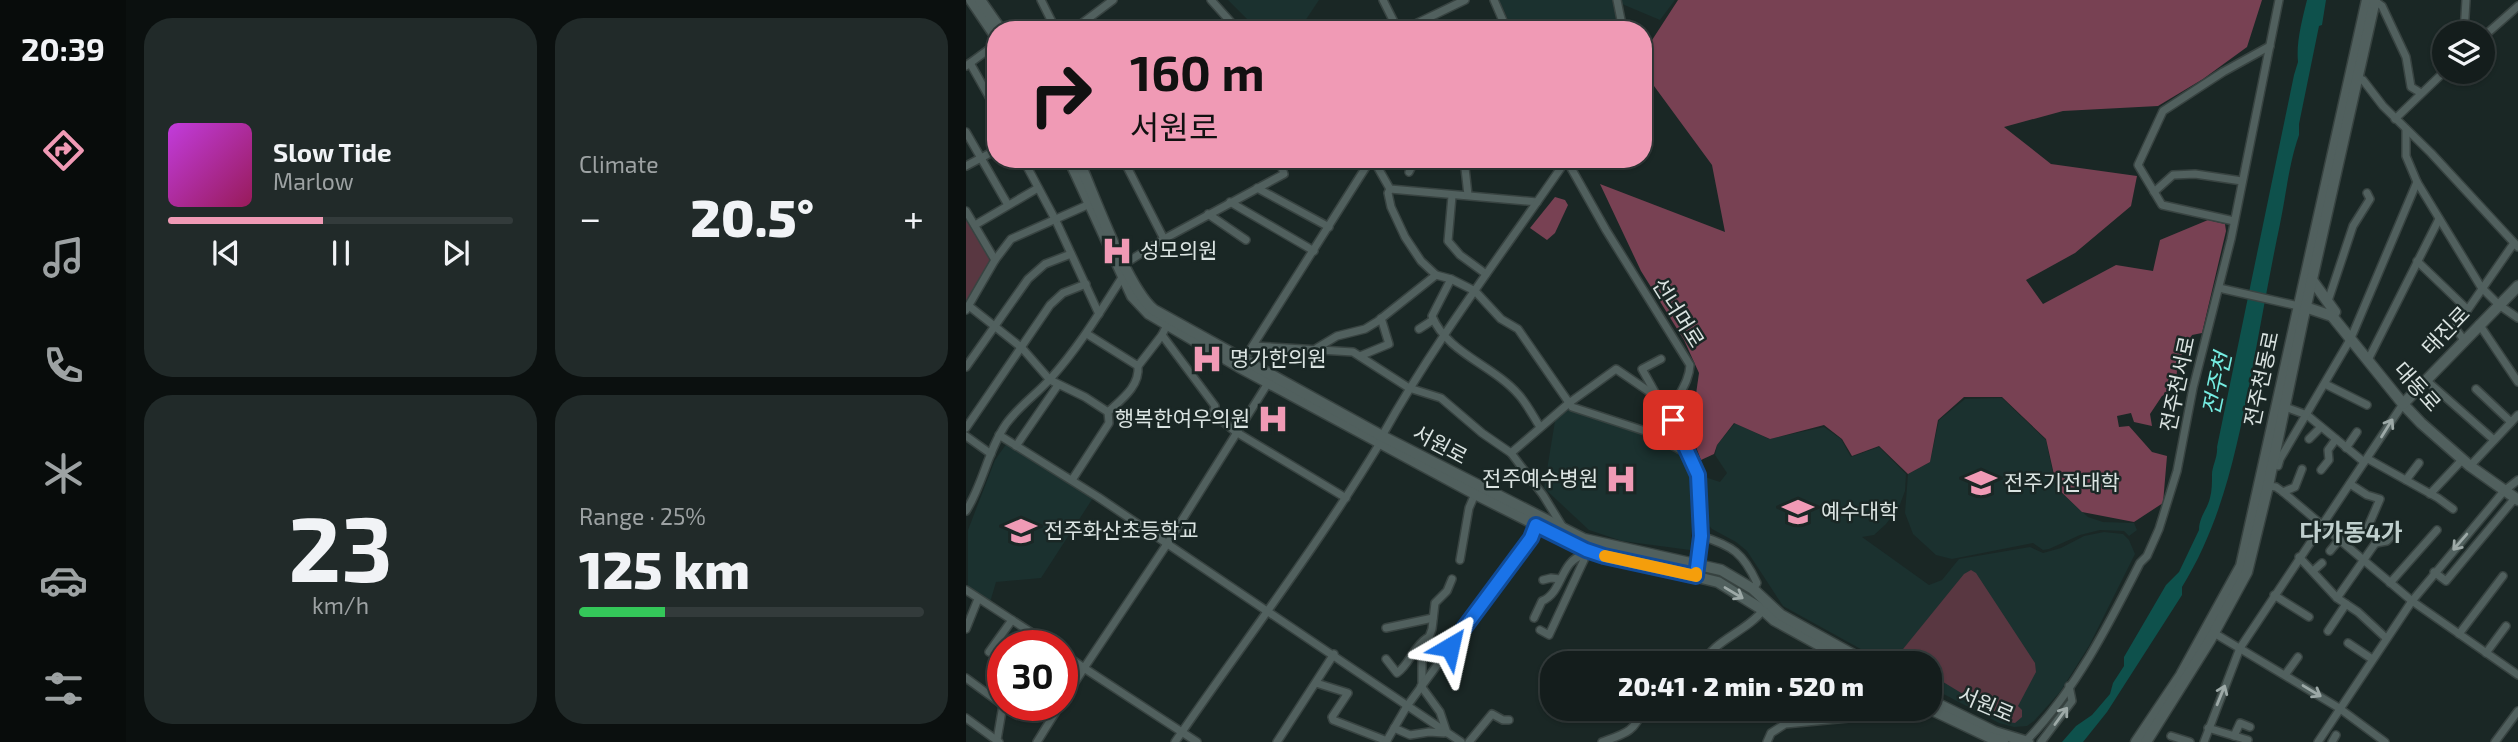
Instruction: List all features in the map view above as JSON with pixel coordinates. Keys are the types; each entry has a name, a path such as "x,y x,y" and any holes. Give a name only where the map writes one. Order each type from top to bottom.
{"street":[{"path":"971,0 987,24"},
{"path":"980,0 995,21"},
{"path":"1041,0 1052,21"},
{"path":"1211,0 1230,21"},
{"path":"1383,0 1396,21"},
{"path":"1420,21 1465,0"},
{"path":"1493,0 1503,21"},
{"path":"1617,0 1621,21"},
{"name":"전주천서로","path":"2027,741 2070,686 2140,563 2147,556 2160,529 2177,471 2193,388 2222,289 2279,0"},
{"path":"2372,0 2382,6 2406,57 2411,88 2421,93"},
{"name":"전주천동로","path":"2136,742 2181,675 2241,566 2298,305 2372,0"},
{"path":"2465,21 2466,0"},
{"path":"1085,21 1110,3"},
{"path":"2495,26 2518,6"},
{"path":"2234,221 2162,205 2138,164 2163,111 2270,46"},
{"path":"987,50 968,64 987,95"},
{"path":"2353,76 2516,245 2482,287 2455,328 2463,340"},
{"name":"전주천동로","path":"2146,742 2214,633 2247,572 2285,407 2298,305 2312,279 2353,76"},
{"path":"2395,119 2432,83"},
{"path":"2406,129 2406,156 2417,182 2482,287 2499,305 2518,318"},
{"path":"966,132 1008,205"},
{"path":"966,166 987,155"},
{"path":"1028,168 1056,220 1098,314"},
{"name":"서원로","path":"1074,168 1093,202 1139,304 1164,330 1241,363 1268,383 1563,533 1586,548 1718,582 1774,620 1830,651"},
{"name":"서원로","path":"1082,168 1093,202"},
{"path":"1128,168 1164,239"},
{"path":"966,511 999,435 1020,408 1050,380 1087,334 1123,270 1164,239 1284,174 1282,168"},
{"path":"1241,363 1366,168"},
{"path":"1377,168 1390,189 1391,207 1413,252 1436,275 1475,291 1501,319 1518,329 1572,407 1648,432 1690,456"},
{"path":"1409,172 1411,168"},
{"path":"1465,168 1468,195"},
{"path":"1175,742 1266,610 1316,544 1381,440 1409,388 1561,168"},
{"name":"선너머로","path":"1571,168 1606,230 1690,365 1688,380 1671,410"},
{"path":"2154,192 2173,175 2195,174 2242,181"},
{"path":"2278,466 2351,338 2417,182"},
{"path":"975,225 1038,188"},
{"path":"1257,188 1329,227"},
{"path":"1390,189 1537,202"},
{"path":"2328,301 2353,226 2370,199 2367,193"},
{"path":"1452,196 1448,241 1460,255 1486,274"},
{"path":"1093,202 1011,239 995,260 968,308 1021,348 1050,380 1108,412"},
{"path":"1230,202 1314,251"},
{"path":"966,211 995,260"},
{"path":"1208,214 1246,240"},
{"path":"2368,360 2439,219"},
{"path":"966,367 1028,279 1045,264 1072,254"},
{"name":"태진로","path":"2417,261 2467,309"},
{"name":"서원로","path":"1123,270 1154,310 1241,363 1475,494 1538,521"},
{"path":"1316,348 1381,318 1436,275"},
{"path":"1451,279 1432,316 1443,337 1519,394 1540,426"},
{"path":"2222,289 2298,305 2332,316 2335,312 2312,279"},
{"path":"966,428 1050,305 1063,293 1086,284"},
{"name":"태진로","path":"2403,404 2518,286"},
{"name":"대동로","path":"2332,316 2403,404 2466,463 2517,499"},
{"path":"1360,356 1389,344 1381,318"},
{"path":"1419,329 1433,320"},
{"path":"2479,324 2518,382"},
{"path":"1072,480 1108,423 1108,412 1135,384 1139,377 1138,366 1164,330 1215,406 1213,414 1236,432 1346,498"},
{"path":"1087,334 1138,366"},
{"path":"1254,346 1353,352 1409,388 1441,398 1511,453 1543,495 1563,533"},
{"path":"1658,397 1642,369 1661,359"},
{"path":"1511,453 1540,426 1616,369 1658,397 1671,410 1698,475 1701,536 1696,576"},
{"path":"2426,380 2494,440"},
{"path":"1078,677 1167,544 1268,383"},
{"path":"2325,384 2367,405"},
{"path":"1016,446 1058,385"},
{"path":"2476,389 2511,422"},
{"path":"2204,742 2240,648 2403,404"},
{"path":"2285,407 2307,415 2346,449 2406,480 2453,509"},
{"path":"2430,494 2494,440 2518,415"},
{"path":"2309,439 2321,427"},
{"path":"2346,449 2357,432"},
{"path":"999,435 1072,480 1334,654 1461,742"},
{"path":"966,436 991,454"},
{"path":"2321,470 2329,460 2328,450 2336,439"},
{"path":"2406,480 2419,463"},
{"path":"2283,492 2295,487 2302,469"},
{"path":"2318,742 2386,638 2434,572 2504,491 2518,480"},
{"path":"2337,598 2379,538 2367,529 2380,499 2367,495 2350,484"},
{"path":"2268,486 2283,492 2412,601 2518,675"},
{"path":"1460,560 1465,544 1467,515 1475,494"},
{"path":"1315,683 1348,692 1332,717 1333,720 1386,741 1407,706 1531,538 1538,521 1543,495"},
{"path":"2434,572 2446,581 2517,499"},
{"path":"2376,542 2387,541 2397,530"},
{"path":"2390,583 2437,530"},
{"path":"1701,536 1730,548 1747,561 1757,583 1753,589"},
{"path":"2330,551 2339,540"},
{"path":"1534,618 1542,601 1550,598 1560,579 1586,548"},
{"path":"1540,630 1549,635 1584,560 1586,548"},
{"name":"서원로","path":"1586,548 1698,563 1721,570 1753,589 1781,615 1846,651"},
{"path":"2299,557 2337,598 2386,638"},
{"path":"2313,571 2322,563"},
{"path":"2459,634 2503,576"},
{"path":"1447,733 1440,712 1422,686 1422,656 1435,603 1447,591 1452,579"},
{"path":"1543,580 1560,579"},
{"path":"966,590 1028,630"},
{"path":"2274,595 2309,617"},
{"path":"966,629 978,598"},
{"path":"2328,631 2346,604"},
{"path":"1711,651 1756,621 1763,610"},
{"path":"1386,628 1433,618"},
{"path":"1005,630 1012,620"},
{"path":"2486,653 2506,626"},
{"path":"2214,633 2339,708 2385,742"},
{"path":"1386,659 1397,673 1421,642 1428,638"},
{"path":"2347,643 2372,659"},
{"path":"1277,742 1334,654"},
{"path":"2285,675 2298,657"},
{"path":"1078,664 1197,742"},
{"path":"966,678 987,693"},
{"path":"2041,742 2071,701 2070,686"},
{"name":"서원로","path":"1942,706 1995,732 2027,741"},
{"path":"2495,742 2518,711"},
{"path":"1469,742 1492,714 1509,720"},
{"name":"서원로","path":"1942,714 2001,741"},
{"path":"966,718 998,741 1001,721"},
{"path":"1037,742 1050,721"},
{"path":"1602,742 1627,733 1639,721"},
{"path":"1767,742 1772,733 1785,723 1809,721"},
{"path":"2234,736 2240,723 2250,727"},
{"path":"1394,728 1410,735 1447,733"},
{"path":"2208,728 2248,740"},
{"path":"2171,736 2190,742"}],"shaded area":[{"path":"1228,0 1319,0 1305,21 1249,21"},
{"path":"1499,0 1612,0 1617,21 1509,21"},
{"path":"1621,0 1675,0 1660,20 1622,4"},
{"path":"1678,0 2262,0 2247,47 2203,79 2158,106 2063,111 2004,127 2051,164 2137,176 2131,206 2075,253 2026,280 2043,304 2116,265 2153,271 2160,240 2208,220 2225,224 2226,231 2202,333 2192,335 2178,362 2176,380 2170,392 2162,396 2150,414 2152,426 2134,422 2131,413 2117,416 2119,427 2129,426 2152,452 2167,456 2163,503 2134,522 2082,512 2057,488 2046,439 2002,397 1964,397 1938,420 1930,462 1908,474 1879,446 1852,456 1842,439 1824,425 1770,439 1734,423 1717,445 1714,454 1701,460 1684,416 1695,401 1699,373 1684,340 1641,271 1600,184 1725,232 1712,165 1652,83 1652,40"},
{"path":"1555,197 1565,200 1568,205 1555,233 1547,240 1530,228"},
{"path":"968,217 993,261 966,301 966,218"},
{"name":"전주기전대학","path":"2002,398 2046,440 2056,488 2088,517 2103,522 2134,523 2137,530 2129,536 2124,531 2100,530 2080,535 2049,549 2043,550 2033,543 1952,559 1936,555 1913,534 1905,513 1908,474 1930,462 1939,420 1965,399"},
{"name":"전주예수병원","path":"1568,408 1625,426 1687,459 1696,470 1690,550 1622,541 1589,530 1544,488 1555,421"},
{"path":"1735,423 1769,439 1824,427 1841,439 1851,457 1879,447 1906,474 1905,491 1899,507 1886,524 1874,535 1862,537 1929,585 1942,580 1959,559 2030,547 2043,553 2061,548 2084,536 2104,532 2123,534 2135,554 2089,646 2060,692 2034,721 2027,726 2014,727 1999,723 1942,693 1942,651 1864,651 1783,606 1747,551 1712,529 1701,517 1705,477 1720,482 1727,473 1715,455 1717,445"},
{"path":"1007,443 1093,498 1041,578 996,582 989,606 968,592 968,530 995,460"},
{"path":"1971,570 1976,573 2035,663 2036,672 2018,706 2022,710 2022,717 2015,723 2009,722 1942,681 1942,651 1901,651 1964,574"}],"water":[{"path":"2307,0 2326,0 2322,25 2319,26 2299,135 2290,168 2239,435 2217,513 2196,563 2182,587 2182,595 2107,712 2083,742 2062,742 2076,726 2092,715 2110,694 2113,683 2124,666 2124,657 2166,585 2179,572 2209,502 2217,447 2298,62 2301,23"}],"slow traffic":[{"path":"1605,556 1696,576 1696,573"}],"place":[{"name":"성모의원","path":"1117,251"},
{"name":"명가한의원","path":"1207,359"},
{"name":"행복한여우의원","path":"1273,419"},
{"name":"전주예수병원","path":"1621,479"},
{"name":"전주기전대학","path":"1981,483"},
{"name":"예수대학","path":"1798,512"},
{"name":"전주화산초등학교","path":"1021,531"}],"district":[{"name":"다가동4가","path":"2351,533"}],"route":[{"path":"1450,647 1531,538 1536,525 1604,556 1696,576 1701,536 1698,475 1673,420"}],"water label":[{"name":"전주천","path":"2217,384"}]}
